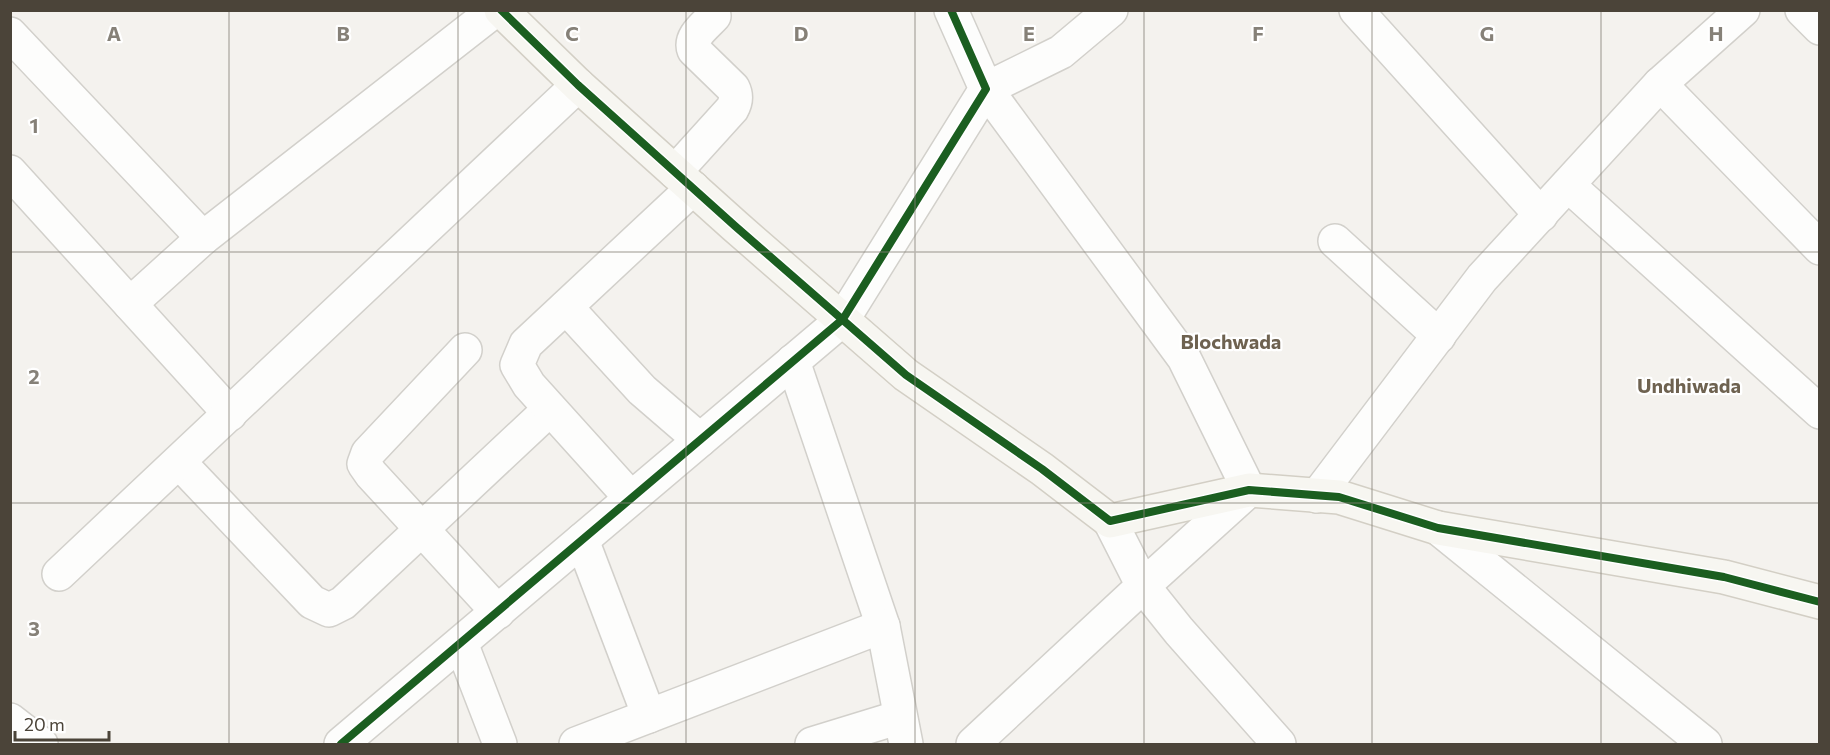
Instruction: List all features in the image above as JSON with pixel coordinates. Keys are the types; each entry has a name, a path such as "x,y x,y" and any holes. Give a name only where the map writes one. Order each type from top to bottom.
{"street":[{"path":"130,304 202,238 495,10"},
{"path":"501,10 578,85 906,375 1042,469 1110,521 1143,586 1179,631 1279,744"},
{"path":"631,498 529,385 518,365 526,344 566,307 684,180 732,109 736,96 733,88 694,50 692,45 694,37 714,16 713,10"},
{"path":"951,10 987,90 1184,358 1249,490"},
{"path":"341,744 843,319 987,90 1061,52 1111,10"},
{"path":"1356,10 1541,215"},
{"path":"1317,496 1482,278 1660,84 1743,10"},
{"path":"1802,10 1820,28"},
{"path":"10,34 202,238"},
{"path":"1660,84 1820,248"},
{"path":"59,574 578,85"},
{"path":"10,172 230,414"},
{"path":"1568,185 1820,412"},
{"path":"1335,241 1438,336"},
{"path":"566,307 642,390 700,440"},
{"path":"465,350 368,453 364,464 498,612"},
{"path":"793,361 884,626 903,730 812,744"},
{"path":"179,462 312,602 329,610 343,603 550,409"},
{"path":"973,744 1249,490"},
{"path":"1110,521 1249,490 1339,497 1438,528 1724,577 1820,602"},
{"path":"1438,528 1705,744"},
{"path":"582,540 649,716"},
{"path":"576,744 884,626"},
{"path":"461,643 501,744"},
{"path":"10,720 41,744"}],"cycle path":[{"path":"501,10 578,85 906,375 1042,469 1110,521 1249,490 1339,497 1438,528 1724,577 1820,602"},
{"path":"341,744 843,319 986,89 951,10"}],"district":[{"name":"Blochwada","path":"1231,341"},
{"name":"Undhiwada","path":"1689,385"}]}
